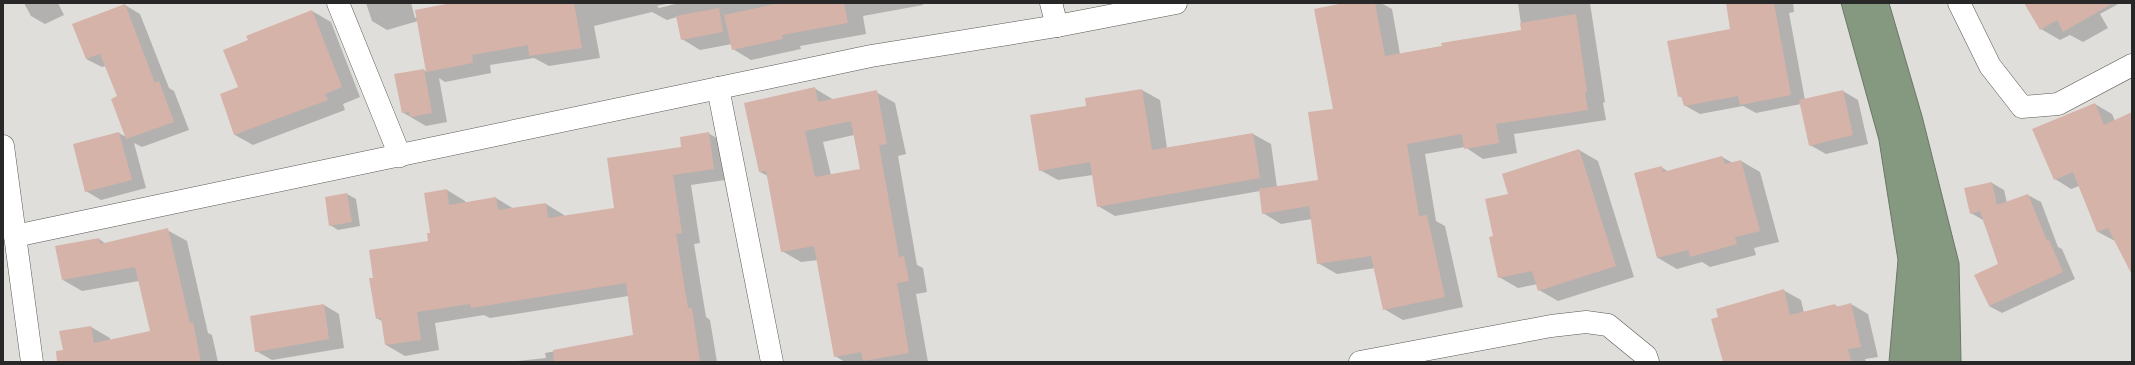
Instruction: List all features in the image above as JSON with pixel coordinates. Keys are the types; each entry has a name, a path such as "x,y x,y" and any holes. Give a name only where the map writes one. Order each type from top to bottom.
{"street":[{"path":"338,3 400,156"},
{"path":"1052,3 1057,26"},
{"path":"16,236 285,178 400,156 872,56 1057,26 1176,3"},
{"path":"1959,3 1990,66 2022,107 2058,104 2132,65"},
{"path":"718,88 772,362"},
{"path":"3,146 32,362"},
{"path":"1360,362 1544,327 1586,322 1608,325 1646,356 1648,362"}],"shaded area":[{"path":"1841,3 1889,3 1922,116 1959,263 1961,362 1889,362 1898,260 1879,140"}],"building":[{"path":"451,3 574,3 582,48 529,56 528,45 472,55 473,63 426,72 415,10"},
{"path":"780,3 844,3 848,23 782,35 783,39 732,50 724,15"},
{"path":"1344,3 1375,3 1385,56 1442,46 1441,43 1521,30 1520,23 1576,14 1587,92 1585,93 1588,110 1496,124 1499,143 1464,149 1462,134 1407,144 1419,216 1427,215 1445,297 1383,310 1371,256 1317,264 1309,206 1262,214 1259,189 1318,180 1308,112 1333,109 1314,9"},
{"path":"1726,3 1774,3 1791,95 1740,105 1738,96 1684,106 1681,96 1678,97 1667,41 1730,29"},
{"path":"2024,3 2113,3 2063,32 2057,20 2040,30"},
{"path":"125,4 155,83 159,81 174,122 126,139 111,99 117,96 100,54 86,59 72,24"},
{"path":"719,8 723,32 681,40 676,16"},
{"path":"312,10 342,87 325,94 328,100 234,135 220,94 238,87 223,50 248,40 246,36"},
{"path":"424,69 432,113 410,117 409,112 402,113 394,74"},
{"path":"815,87 818,102 877,90 887,144 879,145 899,257 904,256 909,281 897,283 909,353 863,361 861,352 834,357 814,246 781,252 766,171 759,172 744,103","holes":["851,121 860,169 815,177 805,131"]},
{"path":"1142,89 1152,150 1253,133 1260,178 1097,207 1090,162 1039,171 1030,115 1086,106 1085,98"},
{"path":"1843,90 1853,135 1809,146 1799,100"},
{"path":"2095,103 2104,125 2132,112 2132,275 2108,228 2097,232 2073,172 2054,180 2032,129"},
{"path":"119,132 132,180 85,192 73,144"},
{"path":"709,132 714,169 673,175 682,233 676,234 688,308 692,308 700,362 554,362 553,350 633,335 626,283 471,308 470,304 417,312 421,340 385,345 381,318 376,319 369,278 373,278 369,250 428,241 427,233 430,233 424,193 447,189 449,205 496,197 498,210 546,203 548,218 614,208 607,158 681,147 680,137"},
{"path":"1579,149 1616,266 1538,291 1532,271 1498,278 1489,237 1493,236 1485,199 1508,194 1502,174"},
{"path":"1722,156 1725,164 1741,160 1760,231 1735,237 1737,244 1690,257 1688,250 1657,258 1634,173 1662,166 1663,172"},
{"path":"1992,182 1997,205 2028,194 2047,241 2049,240 2063,272 1989,306 1974,275 1998,264 1980,211 1970,214 1964,188"},
{"path":"347,193 352,222 329,226 325,197"},
{"path":"168,228 190,323 193,322 201,362 57,362 56,351 63,350 59,331 91,326 94,343 150,331 135,267 62,280 55,246 99,238 100,244"},
{"path":"1784,289 1790,315 1835,304 1836,307 1851,303 1861,347 1848,349 1851,362 1723,362 1711,319 1718,317 1716,309"},
{"path":"324,304 329,339 255,352 250,316"}]}
